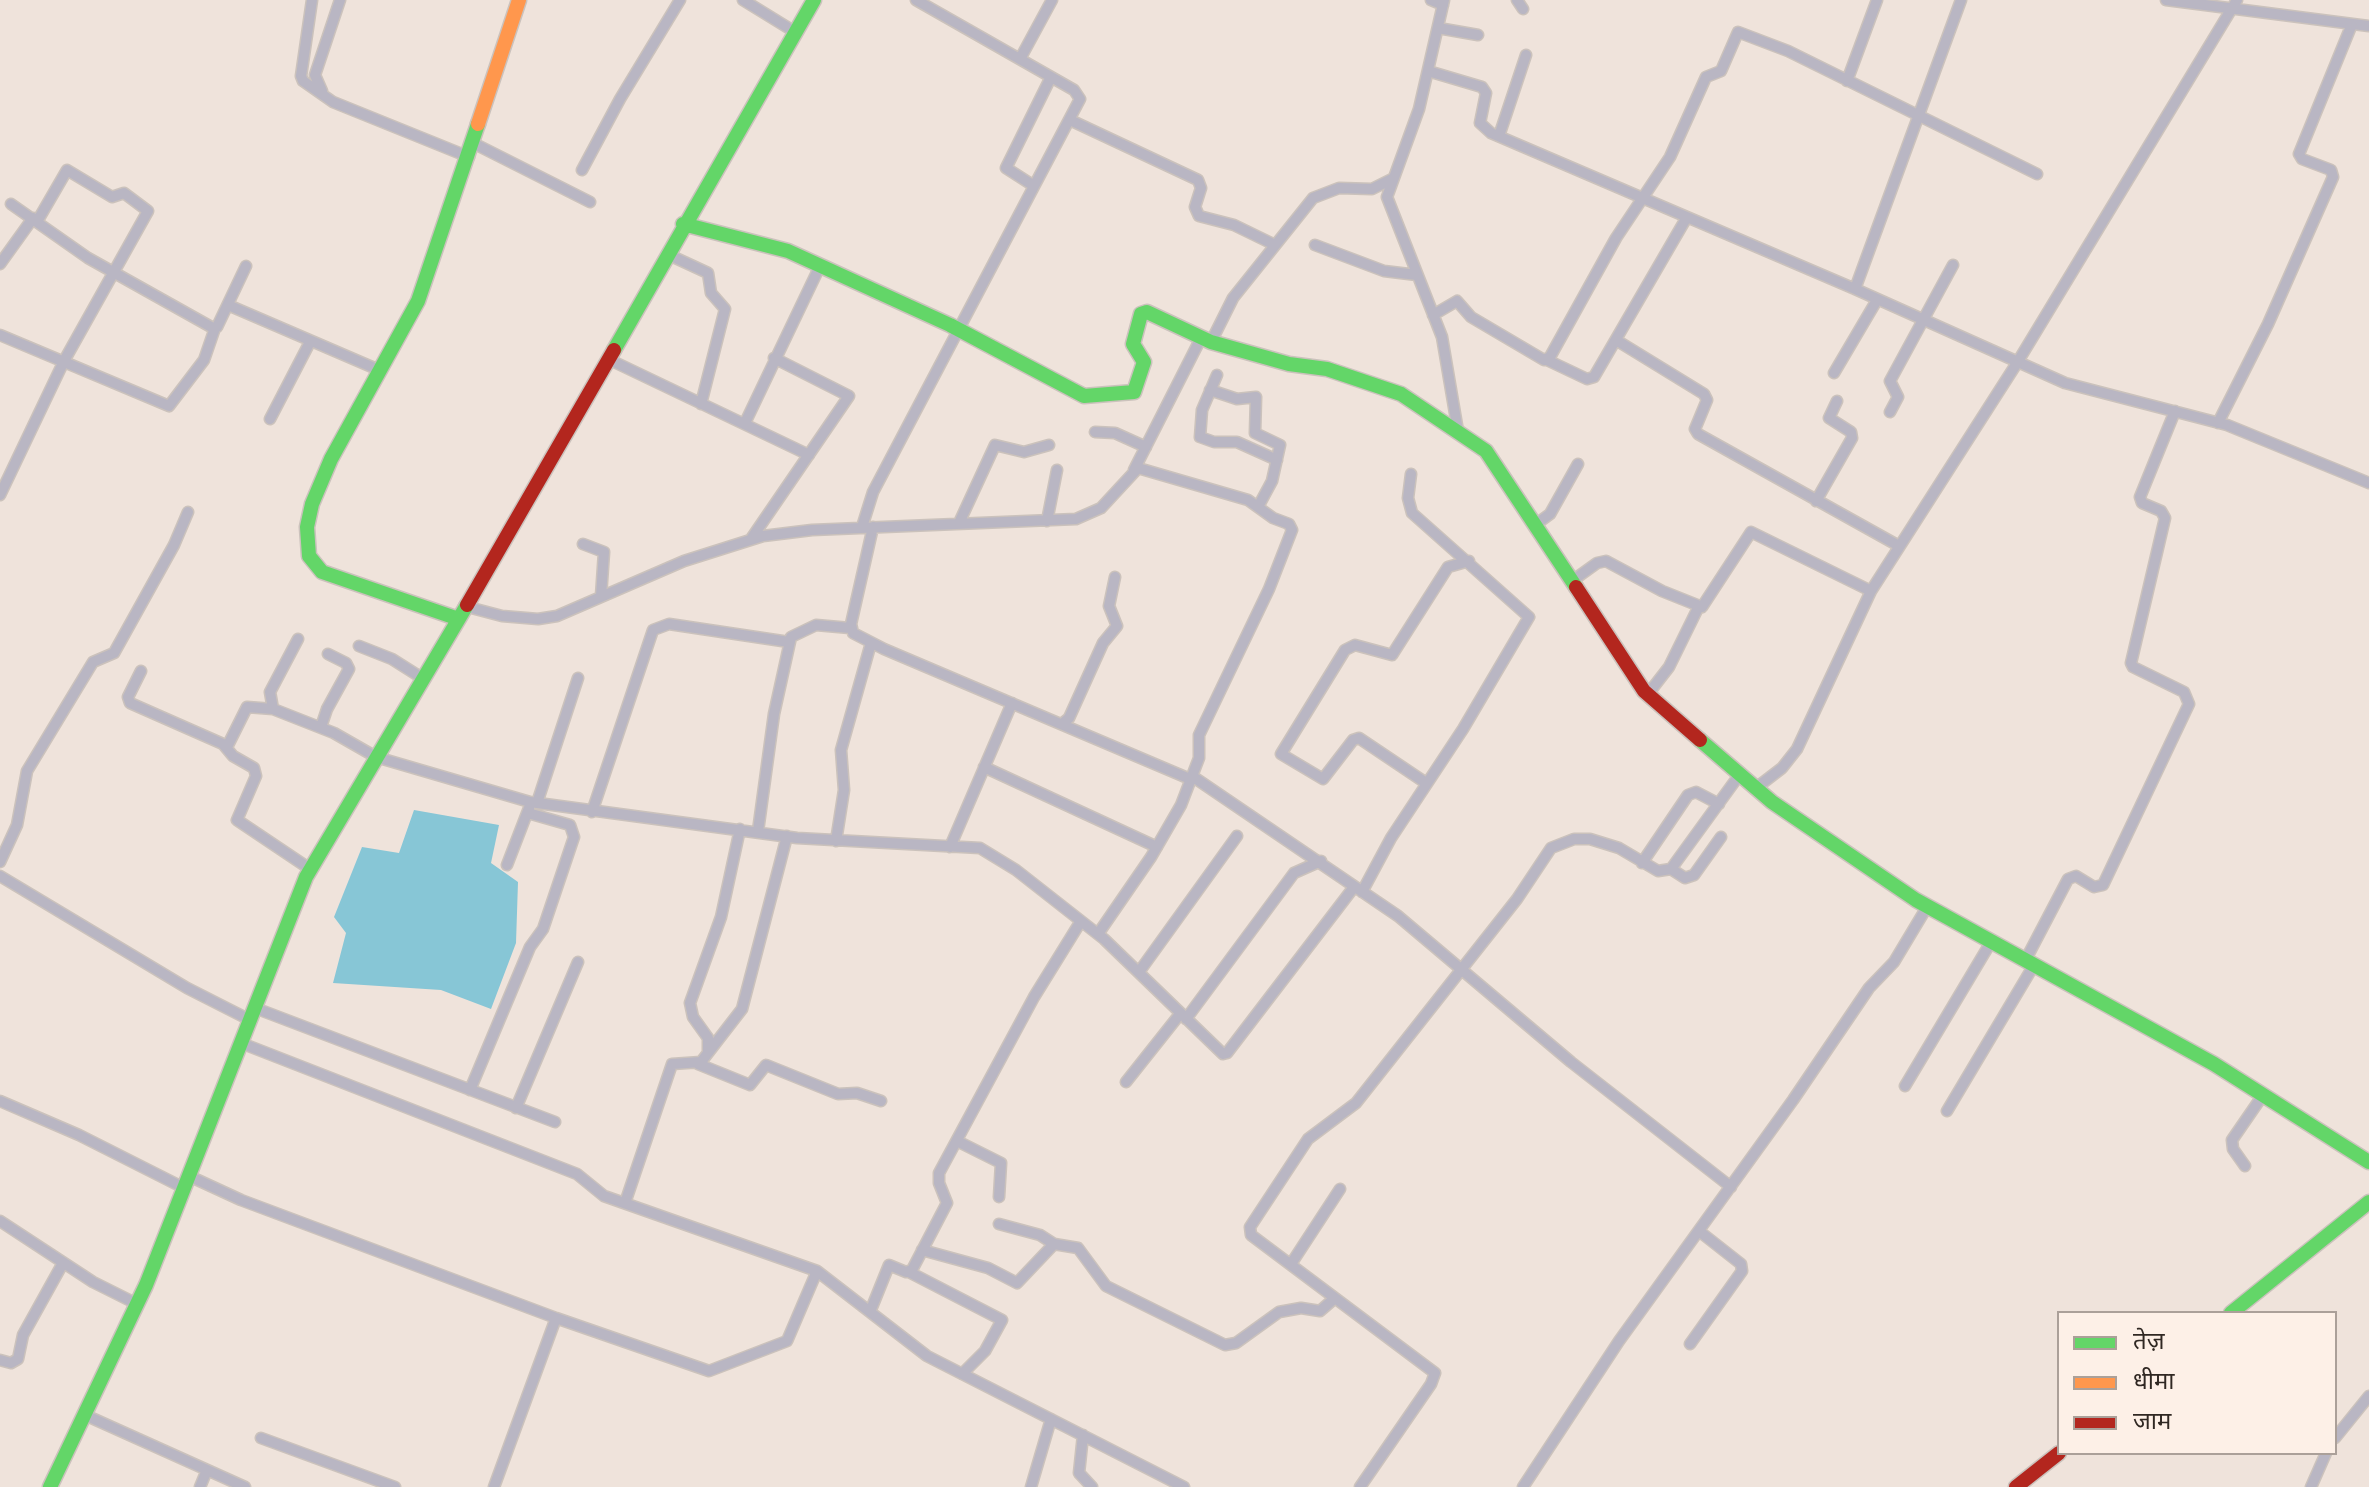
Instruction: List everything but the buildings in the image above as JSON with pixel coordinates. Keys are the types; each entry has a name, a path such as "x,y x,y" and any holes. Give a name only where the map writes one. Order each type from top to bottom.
{"street":[{"path":"312,0 301,76 325,96 471,150 590,202"},
{"path":"325,96 315,75 340,0"},
{"path":"519,0 502,42 471,150 418,301 379,370 312,504 307,527 309,556 322,572 460,612 538,619 557,616 684,561 751,539 867,527 1047,521 1089,516 1101,508 1134,470 1206,340 1273,244 1318,195 1339,188 1372,189 1392,179"},
{"path":"582,170 620,99 680,0"},
{"path":"743,0 795,32"},
{"path":"50,1487 137,1304 310,869 814,0"},
{"path":"850,628 873,492 1078,105 1078,94 916,0"},
{"path":"1020,59 1052,0"},
{"path":"1431,0 1443,2 1438,28 1419,109 1392,179 1388,203 1442,337 1458,431"},
{"path":"1847,81 1877,0"},
{"path":"1855,289 1961,0"},
{"path":"2166,0 2234,4 2369,26"},
{"path":"1756,788 1782,768 1797,749 1871,591 2017,363 2234,4"},
{"path":"2218,423 2268,324 2333,177 2331,170 2302,159 2299,154 2352,24"},
{"path":"1438,28 1478,35"},
{"path":"1547,360 1616,238 1645,199 1676,145 1706,77 1721,71 1738,32 1788,51 2037,174"},
{"path":"1499,136 1526,55"},
{"path":"1428,71 1482,87 1486,93 1480,123 1499,136 1855,289 1924,323 2065,383 2218,423 2369,483"},
{"path":"1034,186 1007,171 1007,162 1051,77"},
{"path":"1070,120 1198,180 1201,188 1195,207 1199,216 1234,225 1273,244"},
{"path":"0,264 36,219 67,170 110,196 121,192 148,213 112,271 64,361 0,495"},
{"path":"11,204 88,258 215,328"},
{"path":"1433,315 1457,301 1471,317 1547,360 1591,379 1687,217"},
{"path":"683,224 788,251 958,330 1084,396 1134,392 1144,362 1133,344 1143,312 1206,340 1289,364 1327,369 1401,394 1486,451 1648,694 1756,788 1927,907 2263,1095 2369,1162"},
{"path":"1315,245 1384,271 1417,275"},
{"path":"667,254 708,273 711,293 726,312 716,338 711,373 701,404"},
{"path":"1890,412 1898,397 1890,381 1953,265"},
{"path":"0,335 169,406 204,360 215,328 246,266"},
{"path":"745,423 820,266"},
{"path":"1834,373 1877,300"},
{"path":"228,305 379,370"},
{"path":"1616,340 1704,394 1707,400 1695,429 1698,434 1899,546"},
{"path":"270,419 310,342"},
{"path":"751,539 849,396 774,358"},
{"path":"608,359 809,455"},
{"path":"1217,375 1199,420 1200,437 1214,442 1237,442 1277,460"},
{"path":"1210,390 1237,399 1256,397 1254,431 1280,445 1272,481 1258,507"},
{"path":"1816,501 1852,438 1851,432 1829,418 1837,401"},
{"path":"1947,1111 2030,963 2070,877 2094,887 2103,885 2189,704 2184,692 2133,667 2131,663 2165,518 2161,511 2142,503 2140,497 2175,411"},
{"path":"1095,432 1115,433 1146,447"},
{"path":"959,523 995,445 1024,452 1049,445"},
{"path":"1535,525 1550,514 1578,464"},
{"path":"1098,934 1157,847 1191,778 1199,758 1199,735 1269,589 1292,530 1289,524 1240,496 1143,468 1134,470"},
{"path":"1047,521 1057,470"},
{"path":"532,806 836,841 972,847 988,852 1098,934 1218,1051 1227,1053 1358,890 1463,729 1529,617 1412,513 1408,498 1411,474"},
{"path":"0,862 17,825 27,771 93,662 114,653 188,512"},
{"path":"1572,581 1606,561 1699,606 1706,605 1751,532 1871,591"},
{"path":"583,544 604,552 601,596"},
{"path":"1426,783 1359,738 1353,740 1323,779 1281,754 1345,650 1355,645 1392,655 1448,567 1469,561"},
{"path":"1062,724 1069,718 1103,643 1117,626 1109,606 1115,577"},
{"path":"1648,694 1669,667 1699,606"},
{"path":"592,812 653,630 669,624 789,642"},
{"path":"758,831 774,714 789,642 796,632 812,626 850,628 871,643 1191,778 1321,861 1398,916 1571,1062 1731,1187"},
{"path":"273,709 270,692 298,639"},
{"path":"836,841 844,790 841,750 871,643"},
{"path":"359,646 392,659 422,678"},
{"path":"321,727 327,709 349,669 346,663 328,654"},
{"path":"141,671 128,697 130,703 227,747 256,772 237,815 239,824 310,869"},
{"path":"507,865 532,806 578,678"},
{"path":"950,847 1012,703"},
{"path":"227,747 247,707 273,709 321,727 376,757 532,806 570,825 574,837 543,929 530,947 470,1090"},
{"path":"984,767 1157,847"},
{"path":"1671,869 1740,774"},
{"path":"1642,863 1688,795 1696,792 1719,804"},
{"path":"708,1053 708,1038 693,1017 690,1003 721,917 740,829"},
{"path":"698,1064 742,1009 787,836"},
{"path":"1139,972 1237,836"},
{"path":"1360,1487 1435,1373 1251,1235 1250,1227 1308,1139 1356,1103 1461,970 1551,848 1574,839 1590,839 1619,848 1658,871 1671,869 1685,878 1694,875 1721,837"},
{"path":"1126,1082 1183,1016 1294,873 1321,861"},
{"path":"0,876 187,988 555,1122"},
{"path":"1523,1487 1619,1341 1869,988 1894,962 1927,907"},
{"path":"909,1272 947,1203 938,1179 1034,997 1081,921"},
{"path":"1905,1086 1991,942"},
{"path":"516,1108 578,962"},
{"path":"241,1043 577,1174 604,1196 817,1271 927,1356 1184,1487"},
{"path":"625,1203 668,1071 677,1061 698,1064 750,1085 762,1065 766,1065 838,1094 857,1093 881,1101"},
{"path":"2245,1166 2233,1149 2232,1140 2263,1095"},
{"path":"0,1101 187,1182 251,1203 556,1318 715,1371 745,1355 787,1341 817,1271"},
{"path":"957,1141 1001,1163 999,1197"},
{"path":"1291,1264 1340,1189"},
{"path":"2233,1311 2369,1202"},
{"path":"0,1221 63,1263 137,1304"},
{"path":"999,1224 1040,1235 1054,1244 1082,1250 1106,1286 1225,1345 1236,1343 1279,1312 1301,1308 1320,1311 1335,1298"},
{"path":"1690,1344 1742,1267 1699,1231"},
{"path":"922,1250 988,1268 1017,1283 1054,1244"},
{"path":"0,1360 11,1363 18,1359 23,1335 63,1263"},
{"path":"870,1312 889,1265 909,1272 1002,1320 985,1351 962,1374"},
{"path":"494,1487 556,1318"},
{"path":"2337,1436 2365,1410 2369,1396"},
{"path":"85,1415 241,1486"},
{"path":"1031,1487 1051,1419"},
{"path":"1083,1435 1079,1473 1092,1487"},
{"path":"261,1438 395,1487"},
{"path":"2016,1487 2057,1455"},
{"path":"2311,1487 2325,1455"},
{"path":"200,1487 207,1470"}],"water":[{"path":"414,810 499,825 491,863 518,882 516,943 491,1009 441,990 333,983 346,933 334,917 362,847 399,853"}],"traffic: fast":[{"path":"614,350 814,0"},
{"path":"456,618 322,572 309,556 307,527 312,504 331,459 418,301 478,124"},
{"path":"683,224 788,251 950,325 1084,396 1134,392 1144,362 1133,344 1141,314 1147,312 1211,342 1289,364 1327,369 1401,394 1486,451 1576,587"},
{"path":"50,1487 146,1285 306,877 467,605"},
{"path":"1700,740 1772,802 1916,900 2214,1064 2369,1162"},
{"path":"2233,1311 2369,1202"}],"traffic: slow":[{"path":"478,124 519,0"}],"traffic: jam":[{"path":"467,605 614,350"},
{"path":"1576,587 1644,691 1700,740"},
{"path":"2016,1487 2057,1455"}]}
